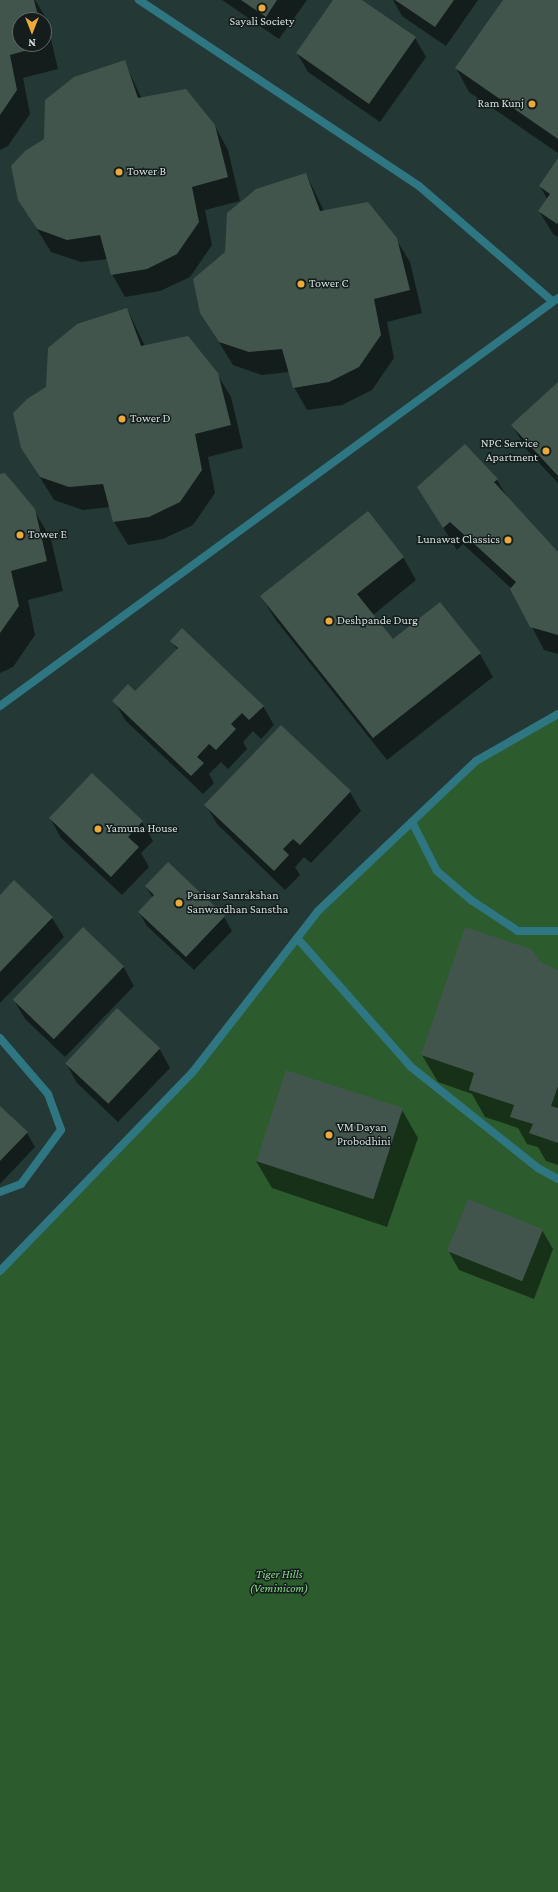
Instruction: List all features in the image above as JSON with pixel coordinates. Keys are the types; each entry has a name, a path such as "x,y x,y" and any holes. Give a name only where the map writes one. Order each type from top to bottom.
{"street":[{"path":"0,706 555,299 418,186 139,0"},
{"path":"0,1271 192,1073 318,911 476,761 558,714"},
{"path":"412,822 438,871 470,900 518,931 558,931"},
{"path":"297,938 411,1067 538,1168 558,1179"},
{"path":"0,1038 48,1094 60,1130 21,1184 0,1192"}],"green space":[{"name":"Tiger Hills (Veminicom)","path":"558,714 558,1892 0,1892 0,1271 192,1073 297,938 412,822 476,761"}],"building":[{"path":"0,0 34,0 37,12 12,12 12,52 20,52 10,55 17,90 0,115"},
{"name":"Sayali Society","path":"241,0 277,0 266,17"},
{"path":"333,0 362,0 416,37 369,104 296,53"},
{"path":"395,0 454,0 435,27"},
{"name":"Ram Kunj","path":"503,0 558,0 558,139 455,68"},
{"name":"Tower B","path":"125,60 138,98 186,89 215,125 228,177 192,187 199,222 177,254 147,269 111,275 100,235 67,240 37,229 18,200 11,166 25,151 44,139 45,100 74,77"},
{"path":"558,158 557,224 538,211 550,194 539,186"},
{"name":"Tower C","path":"306,173 320,211 368,202 397,238 410,290 374,299 381,335 359,367 329,382 293,388 282,349 249,352 219,342 200,313 193,279 225,252 227,213 256,189"},
{"name":"Tower D","path":"127,308 141,346 188,336 218,373 231,425 195,434 202,470 180,502 149,517 113,522 103,484 69,487 40,477 21,448 13,413 27,399 46,387 48,348 77,324"},
{"name":"NPC Service Apartment","path":"558,382 558,476 511,425"},
{"name":"Lunawat Classics","path":"465,444 498,479 494,482 558,552 558,635 530,627 510,589 516,582 450,522 443,528 417,487"},
{"name":"Tower E","path":"5,473 35,509 47,561 11,571 19,606 0,633 0,474"},
{"name":"Deshpande Durg","path":"368,511 404,557 357,594 393,639 440,602 481,653 373,738 260,596"},
{"path":"182,628 264,706 249,720 242,713 231,724 236,729 216,750 209,744 197,757 204,763 191,776 112,701 128,684 135,691 178,648 170,641"},
{"path":"281,725 351,791 300,845 293,839 283,849 289,855 274,871 204,805"},
{"name":"Yamuna House","path":"92,773 143,821 128,837 139,847 111,877 49,818"},
{"name":"Parisar Sanrakshan Sanwardhan Sanstha","path":"168,862 225,916 186,957 138,912 154,895 145,886"},
{"path":"14,880 53,917 0,972 0,895"},
{"path":"83,927 124,967 54,1039 13,1000"},
{"path":"465,927 531,949 542,963 558,970 558,1086 551,1106 558,1108 558,1143 529,1133 533,1124 510,1117 514,1105 469,1090 474,1073 421,1055"},
{"path":"117,1008 160,1048 108,1104 65,1064"},
{"name":"VM Dayan Probodhini","path":"286,1070 403,1108 373,1199 256,1161"},
{"path":"0,1106 28,1132 0,1161"},
{"path":"468,1199 543,1229 522,1281 447,1251"}],"place":[{"name":"Sayali Society","path":"262,8"},
{"name":"Ram Kunj","path":"532,104"},
{"name":"Tower B","path":"119,172"},
{"name":"Tower C","path":"301,284"},
{"name":"Tower D","path":"122,419"},
{"name":"NPC Service Apartment","path":"546,451"},
{"name":"Tower E","path":"20,535"},
{"name":"Lunawat Classics","path":"508,540"},
{"name":"Deshpande Durg","path":"329,621"},
{"name":"Yamuna House","path":"98,829"},
{"name":"Parisar Sanrakshan Sanwardhan Sanstha","path":"179,903"},
{"name":"VM Dayan Probodhini","path":"329,1135"}]}
